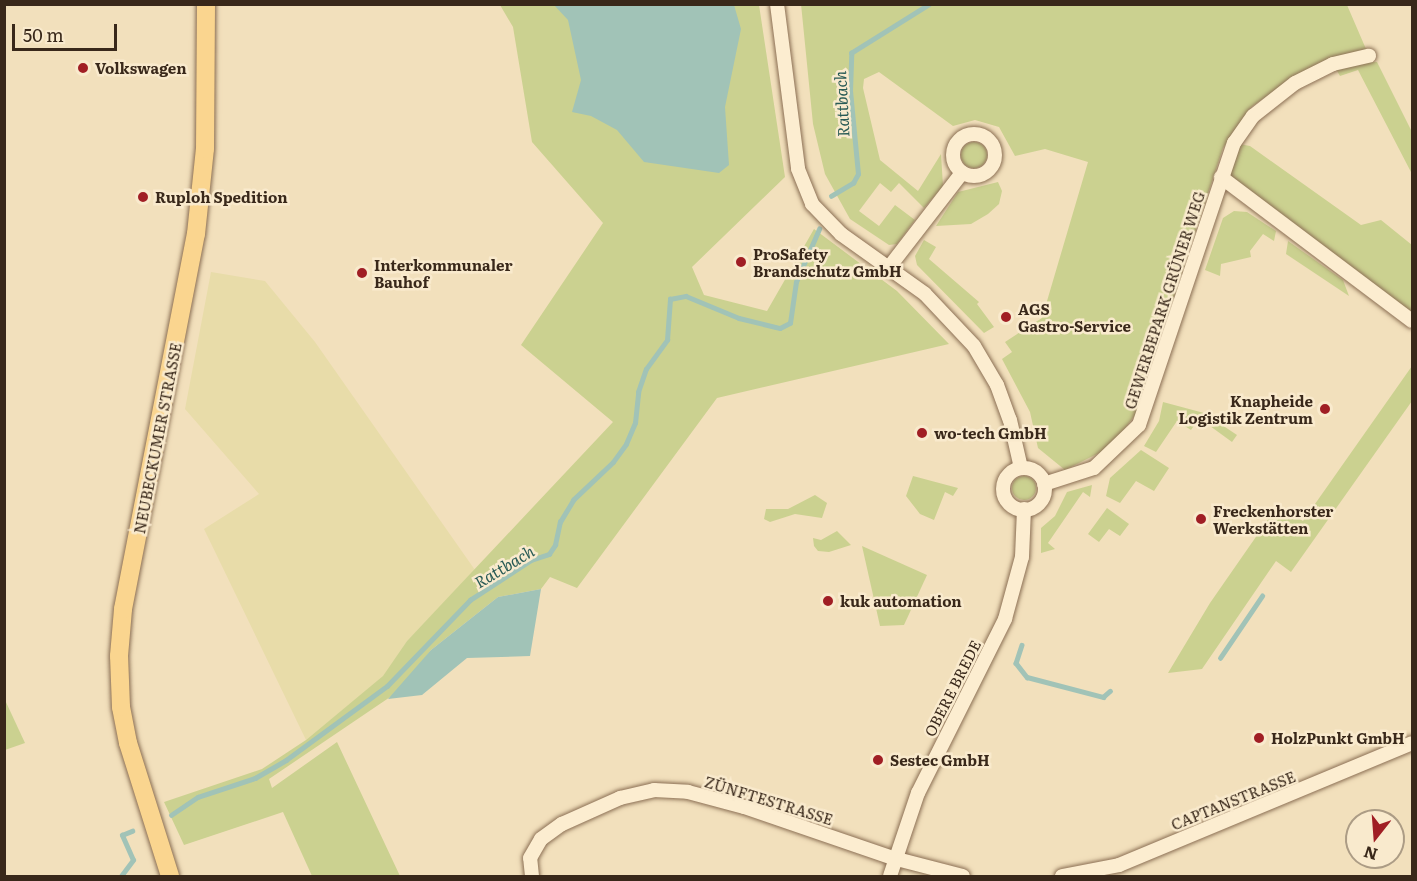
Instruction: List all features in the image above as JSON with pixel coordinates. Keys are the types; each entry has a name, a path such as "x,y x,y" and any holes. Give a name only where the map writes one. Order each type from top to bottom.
{"main road":[{"name":"NEUBECKUMER STRASSE","path":"172,872 128,743 121,707 119,656 123,609 196,234 205,149 206,4"}],"street":[{"path":"777,4 803,186 824,218 925,294 974,346 997,385 1010,420 1021,468"},
{"name":"GEWERBEPARK GRÜNER WEG","path":"1044,484 1094,468 1139,425 1234,143 1262,108 1295,83 1334,64 1369,56"},
{"path":"890,266 962,173"},
{"name":"GEWERBEPARK GRÜNER WEG","path":"1221,177 1413,321"},
{"path":"1021,468 1038,473 1044,484 1040,501 1024,509 1011,505 1003,489 1009,474 1021,468"},
{"name":"OBERE BREDE","path":"890,876 893,858 918,793 1005,619 1022,557 1024,509"},
{"name":"CAPTANSTRASSE","path":"1062,876 1119,865 1413,743"},
{"name":"ZÜNFTESTRASSE","path":"532,876 530,858 541,839 561,824 620,798 654,790 688,792 744,807 893,858"},
{"path":"893,858 963,876"}],"shaded area":[{"path":"211,272 265,281 315,342 475,570 407,641 384,676 306,740 204,529 259,494 185,409"}],"green space":[{"path":"801,4 1347,5 1369,56 1339,63 1377,62 1412,132 1412,174 1358,70 1340,76 1333,64 1296,76 1251,107 1223,148 1135,415 1111,447 1065,470 1038,448 1030,412 1002,359 1012,352 1005,342 1042,318 1088,162 1045,149 1015,156 999,127 975,120 953,126 879,72 864,79 863,88 880,160 918,191 941,154 943,186 924,208 899,183 891,192 880,183 859,211 879,226 895,205 915,220 897,244 889,245 850,219 825,174 813,124"},
{"path":"500,5 759,5 785,177 692,267 704,295 767,311 814,229 897,291 949,344 717,398 577,588 550,577 541,589 498,597 431,650 399,691 269,779 272,788 337,742 400,876 312,876 283,812 184,845 164,802 262,769 306,740 383,676 407,641 613,422 521,345 603,223 532,142 513,27"},
{"path":"974,142 983,146 987,155 983,164 974,168 965,164 961,155 965,146"},
{"path":"1234,143 1250,146 1361,225 1381,220 1412,245 1412,313 1221,177"},
{"path":"998,182 1002,191 999,204 988,214 971,224 936,226 958,192"},
{"path":"1234,211 1247,212 1276,231 1274,241 1263,234 1250,251 1251,257 1221,264 1220,276 1205,270 1223,218"},
{"path":"924,240 936,247 929,259 979,302 977,304 994,327 984,333 917,265 915,256"},
{"path":"1288,241 1343,280 1349,296 1286,254"},
{"path":"1412,366 1412,401 1291,572 1276,561 1202,669 1168,673 1210,603 1278,505 1303,521"},
{"path":"1163,402 1204,413 1237,435 1232,442 1199,418 1191,430 1177,421 1156,452 1144,446 1159,421"},
{"path":"1141,450 1169,468 1154,491 1136,481 1120,503 1106,496 1110,478"},
{"path":"913,476 958,488 953,496 945,492 934,520 920,514 906,496"},
{"path":"1024,476 1033,479 1036,488 1033,497 1024,500 1015,497 1012,488 1015,479"},
{"path":"1092,485 1090,497 1083,492 1048,543 1055,549 1041,553 1041,528 1055,516 1067,492"},
{"path":"815,495 827,503 822,518 795,514 770,522 764,519 766,509 788,509"},
{"path":"1107,508 1129,524 1120,536 1109,529 1099,542 1088,534"},
{"path":"837,531 851,545 829,552 818,551 814,546 813,538 821,540"},
{"path":"862,546 927,575 904,625 880,626"},
{"path":"5,700 25,743 4,750"}],"water":[{"path":"554,5 734,5 741,29 725,107 729,165 719,173 644,162 617,130 591,116 572,112 581,80 568,20"},
{"path":"541,589 530,656 467,658 422,695 388,699 431,650 498,597"}],"waterway":[{"name":"Rattbach","path":"831,196 853,183 858,174 850,91 851,53 929,4"},
{"name":"Rattbach","path":"171,815 198,797 255,778 286,760 387,686 470,600 531,560 549,554 555,545 560,522 573,500 613,462 626,444 635,423 638,392 646,369 667,340 670,299 686,296 739,318 780,328 790,323 796,282 819,229"},
{"path":"1220,658 1262,596"},
{"path":"1022,645 1016,663 1027,677 1103,697 1110,691"},
{"name":"Rattbach","path":"121,876 133,860 122,835 132,831"}],"place":[{"name":"Volkswagen","path":"83,68"},
{"name":"Ruploh Spedition","path":"143,197"},
{"name":"ProSafety Brandschutz GmbH","path":"741,262"},
{"name":"Interkommunaler Bauhof","path":"362,273"},
{"name":"AGS Gastro-Service","path":"1006,317"},
{"name":"Knapheide Logistik Zentrum","path":"1325,409"},
{"name":"wo-tech GmbH","path":"922,433"},
{"name":"Freckenhorster Werkstätten","path":"1201,519"},
{"name":"kuk automation","path":"828,601"},
{"name":"HolzPunkt GmbH","path":"1259,738"},
{"name":"Sestec GmbH","path":"878,760"}]}
